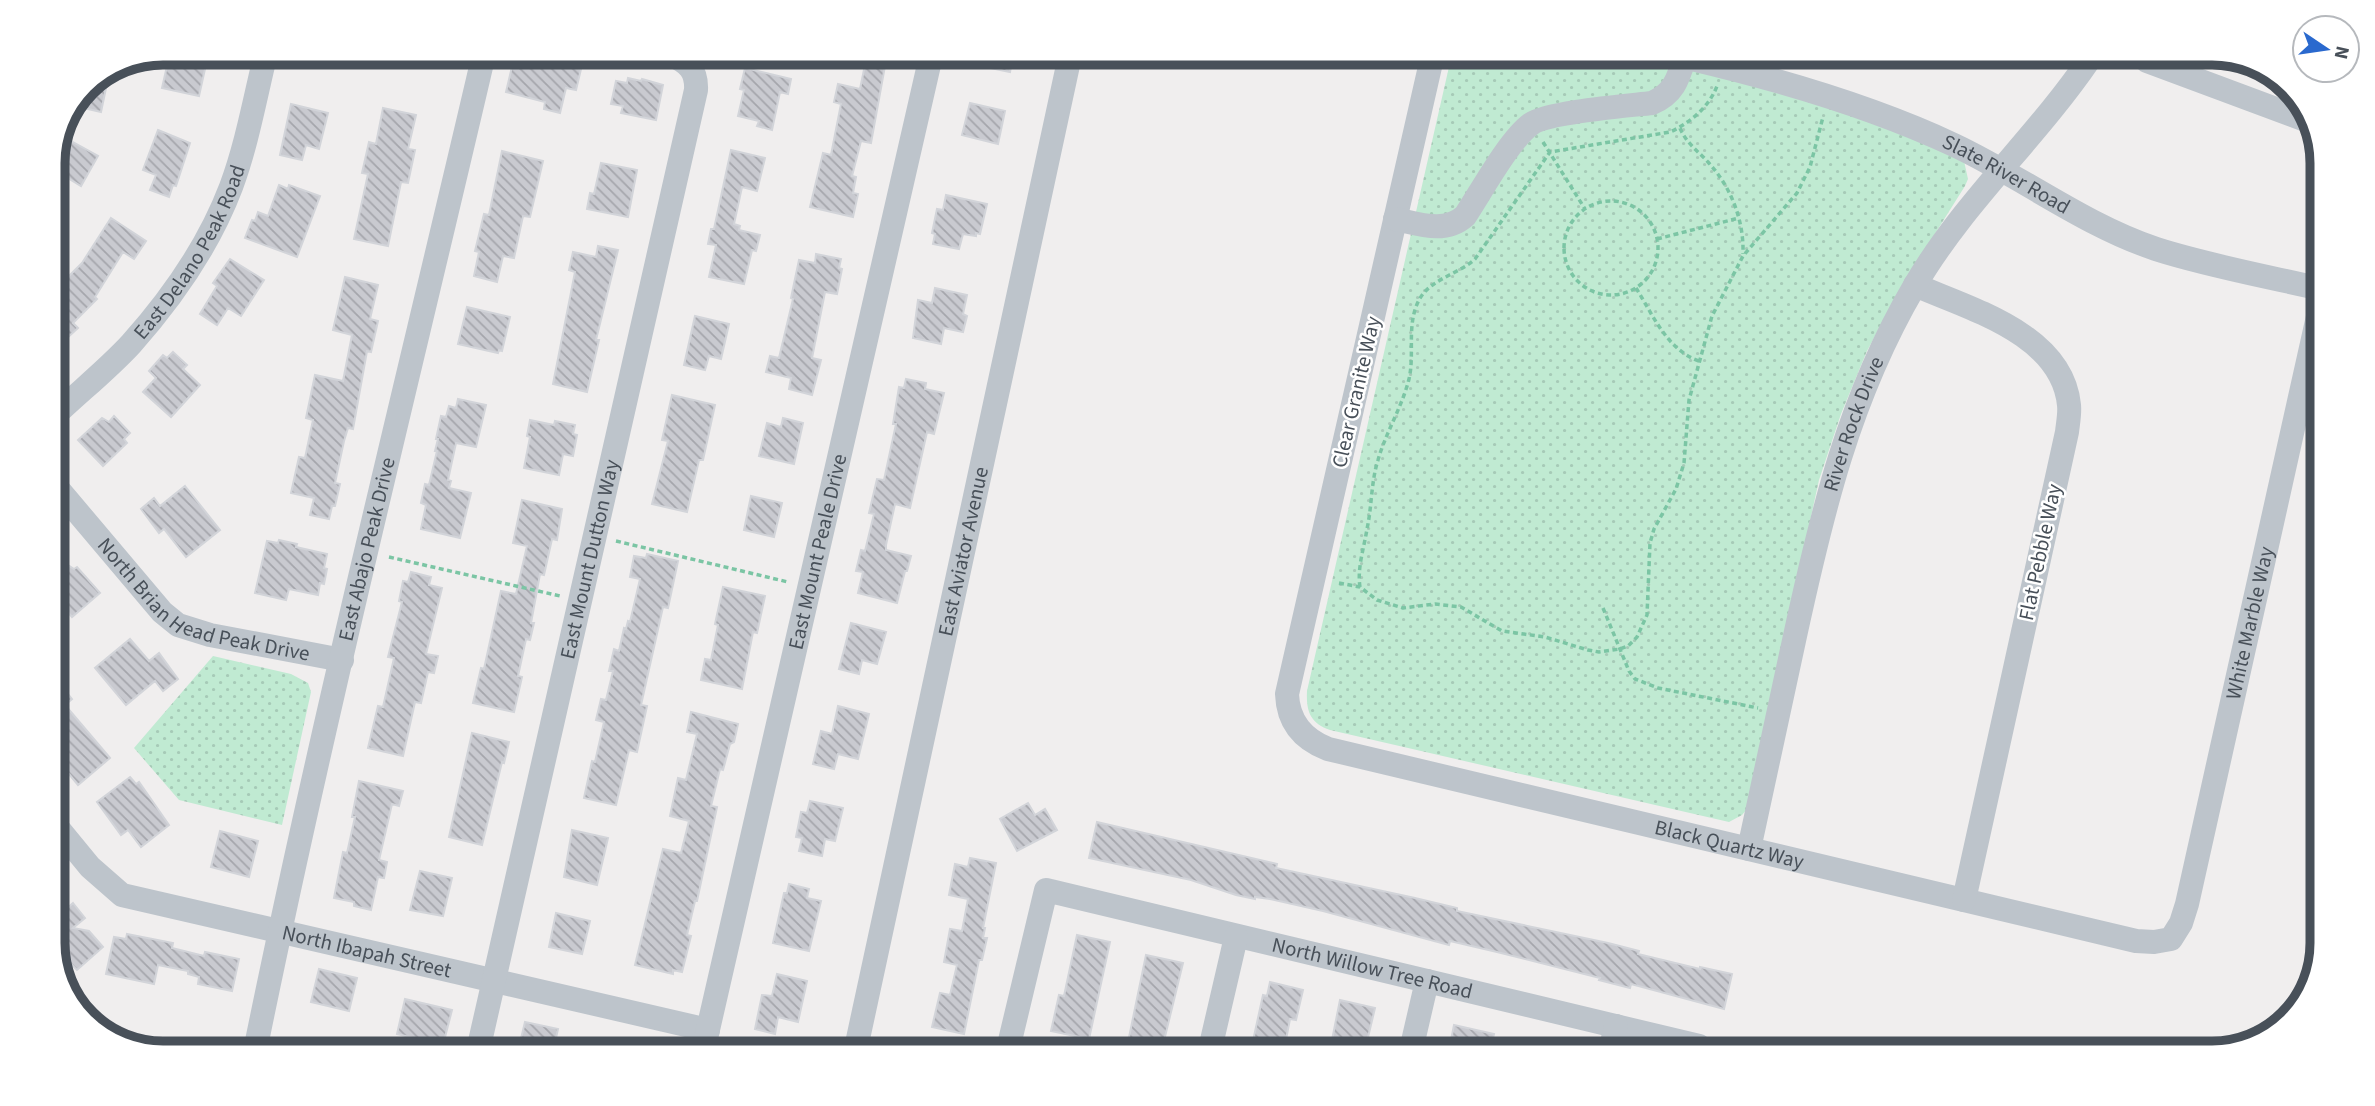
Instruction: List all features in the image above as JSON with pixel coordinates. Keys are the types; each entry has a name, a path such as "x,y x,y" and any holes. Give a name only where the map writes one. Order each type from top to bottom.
{"street":[{"name":"East Delano Peak Road","path":"65,406 113,361 151,320 188,270 218,216 237,168 263,65"},
{"name":"East Abajo Peak Drive","path":"257,1041 279,932 481,65"},
{"name":"East Mount Dutton Way","path":"480,1041 696,90 695,74 689,65"},
{"name":"East Mount Peale Drive","path":"706,1039 929,65"},
{"name":"East Aviator Avenue","path":"861,1041 1068,65"},
{"name":"Clear Granite Way","path":"1296,726 1287,694 1430,65"},
{"path":"1395,219 1430,226 1457,223 1517,138 1532,123 1549,117 1652,103 1662,99 1675,85 1682,65"},
{"name":"Slate River Road","path":"1714,65 1788,85 1913,126 2001,169 2080,215 2155,248 2310,286"},
{"name":"River Rock Drive","path":"1749,849 1816,540 1834,471 1872,369 1915,285 1947,238 2085,65"},
{"path":"2158,65 2299,118"},
{"name":"Flat Pebble Way","path":"1915,285 2008,326 2031,340 2049,356 2066,389 2070,407 2067,432 1964,900"},
{"name":"White Marble Way","path":"2171,939 2181,923 2187,904 2310,352"},
{"name":"North Brian Head Peak Drive","path":"65,497 162,612 178,625 210,635 342,660"},
{"name":"Black Quartz Way","path":"1296,726 1309,740 1328,749 2136,941 2164,942 2171,939"},
{"name":"North Ibapah Street","path":"65,837 90,867 122,895 494,980 706,1039"},
{"name":"North Willow Tree Road","path":"1010,1041 1046,890 1677,1041"},
{"path":"1212,1041 1236,937"},
{"path":"1413,1041 1427,981"},
{"path":"1612,1041 1616,1027"}],"path":[{"path":"1360,587 1360,568 1378,460 1409,378 1412,360 1411,326 1419,300 1431,286 1475,260 1550,152 1656,135 1680,128 1702,110 1716,90 1719,80"},
{"path":"1339,583 1360,587 1368,596 1387,604 1403,607 1448,604 1472,611 1502,631 1545,636 1588,650 1599,652 1628,646 1637,637 1647,615 1650,543 1654,529 1676,489 1684,463 1689,400 1712,316 1743,256 1797,193 1810,167 1825,111"},
{"path":"1532,123 1585,209"},
{"path":"1680,128 1690,145 1718,173 1731,194 1744,237 1743,256"},
{"path":"1605,201 1627,203 1645,215 1652,224 1657,239 1658,256 1650,276 1636,288 1623,294 1601,294 1581,285 1574,277 1565,257 1566,235 1570,225 1585,209 1605,201"},
{"path":"1657,239 1739,218"},
{"path":"1636,288 1672,346 1699,360"},
{"path":"616,541 790,582"},
{"path":"389,557 562,596"},
{"path":"1603,608 1629,671 1635,679 1646,684 1760,708"}],"green space":[{"path":"1449,65 1686,65 1736,76 1837,107 1964,161 1968,179 1965,186 1899,291 1867,351 1841,414 1819,480 1747,809 1742,815 1729,822 1330,730 1318,724 1311,715 1307,705 1307,691"},
{"path":"213,656 291,674 308,683 311,692 282,825 179,800 134,748"}],"building":[{"path":"167,65 206,65 199,96 162,88"},
{"path":"512,65 571,65 570,67 581,69 576,90 566,88 560,113 544,109 545,102 506,92"},
{"path":"865,65 885,65 871,143 861,141 852,176 856,177 853,193 858,194 853,217 810,207 823,153 831,155 841,104 834,102 838,84 860,89"},
{"path":"976,65 1011,65 1010,72"},
{"path":"745,68 791,79 788,94 780,92 772,130 757,126 759,121 738,116 744,90 740,89"},
{"path":"628,78 663,85 656,120 621,113 623,106 611,104 616,81 627,83"},
{"path":"107,83 101,112 82,108"},
{"path":"970,103 1005,111 998,144 962,135"},
{"path":"291,104 328,113 319,149 306,145 302,160 280,155"},
{"path":"383,108 416,115 408,149 415,150 408,183 401,182 388,246 354,239 368,174 362,173 369,142 376,144"},
{"path":"158,130 190,143 176,186 173,185 169,197 150,190 156,175 143,170"},
{"path":"68,139 98,156 81,186 65,176"},
{"path":"731,150 765,158 757,191 742,187 734,224 740,226 739,230 760,235 756,251 752,250 744,284 709,277 716,245 708,244 711,229 714,229"},
{"path":"502,151 543,161 530,217 523,216 514,258 503,256 497,282 474,276 479,252 475,251 484,214 489,215"},
{"path":"601,163 637,170 628,217 587,209 590,193 594,194"},
{"path":"279,185 288,189 289,185 320,196 297,257 245,238 258,212 268,216"},
{"path":"946,195 987,204 980,234 963,234 959,249 933,244 935,234 932,233 937,209 943,210"},
{"path":"111,218 146,241 134,259 123,252 95,297 97,299 73,323 78,328 65,340 65,280 82,263"},
{"path":"598,246 618,250 596,340 599,340 587,392 553,384 575,272 569,270 573,252 596,257"},
{"path":"816,254 841,259 839,268 842,269 837,294 825,292 812,358 821,360 812,395 789,389 791,378 766,372 770,356 779,358 799,260 815,263"},
{"path":"230,259 264,280 241,316 228,308 217,325 200,314 217,286 213,283"},
{"path":"345,277 378,285 370,319 378,321 371,352 367,351 353,429 348,428 344,441 335,483 340,484 329,519 310,515 314,498 291,493 299,457 305,458 313,420 306,418 315,375 343,381 352,335 333,330"},
{"path":"935,288 967,295 963,314 967,316 963,332 944,328 941,344 913,338 918,300 932,303"},
{"path":"467,307 510,317 502,351 499,350 498,353 458,344"},
{"path":"695,316 729,324 721,359 709,356 705,370 684,365"},
{"path":"173,352 187,365 183,369 200,385 171,417 143,392 156,378 149,371 163,355 167,358"},
{"path":"906,379 926,383 925,389 944,393 934,434 927,432 910,508 895,504 886,550 911,556 897,603 858,593 863,572 856,571 861,550 865,551 874,514 869,513 877,479 884,480 896,424 893,424 899,387 904,388"},
{"path":"672,395 715,405 703,460 699,460 687,512 652,504 668,441 662,440"},
{"path":"458,399 486,405 476,447 456,443 448,480 451,481 449,488 471,493 460,538 421,529 426,505 421,503 425,484 429,485 437,451 436,439 441,416 446,417 449,406 456,408"},
{"path":"114,416 130,433 124,439 127,443 103,466 78,440 102,418 109,422"},
{"path":"783,418 803,423 794,464 759,456 767,423 781,427"},
{"path":"530,420 554,425 555,421 575,425 573,434 577,435 573,456 563,454 559,475 524,468 530,437 527,436"},
{"path":"185,486 220,530 186,557 164,529 159,533 141,509 154,498 160,506"},
{"path":"751,496 782,503 774,537 744,530"},
{"path":"522,500 562,509 557,540 552,539 544,575 540,574 531,623 534,623 530,640 526,639 518,676 522,677 514,712 473,703 481,668 484,669 501,591 516,594 527,546 513,543"},
{"path":"279,540 327,554 324,584 320,583 318,595 289,589 286,600 255,593 267,541 278,543"},
{"path":"647,554 678,561 668,608 663,607 641,705 647,706 637,752 629,750 616,805 584,798 604,722 596,720 601,699 606,700 613,671 609,671 614,649 619,651 624,628 626,629 628,621 630,622 640,579 630,577 634,556 646,558"},
{"path":"65,561 74,569 77,567 100,593 72,617 65,609"},
{"path":"411,572 431,577 429,585 442,588 426,654 438,656 434,673 428,672 421,703 415,702 403,756 368,748 378,706 383,707 394,658 388,657 402,602 399,601 403,581 408,582"},
{"path":"723,587 765,596 757,633 753,632 742,689 701,680 705,659 711,660"},
{"path":"851,623 886,632 877,664 862,660 859,674 839,669"},
{"path":"130,639 149,661 159,653 178,679 163,691 155,681 126,705 95,668"},
{"path":"65,690 72,699 65,705"},
{"path":"65,705 110,758 78,785 65,769 68,764 65,760"},
{"path":"838,706 869,714 858,759 838,754 834,769 813,764 821,731 832,734"},
{"path":"691,712 738,724 723,770 720,769 711,806 717,807 687,935 691,936 682,972 673,970 673,974 635,965 663,849 681,853 689,821 670,816 678,778 686,780 697,734 687,732"},
{"path":"472,733 509,742 482,845 449,837"},
{"path":"130,777 136,784 139,782 169,825 141,847 128,830 121,835 97,802"},
{"path":"359,781 403,791 399,806 392,804 379,860 387,862 384,878 378,877 371,910 354,906 354,902 334,898 343,852 347,853 355,817 352,817"},
{"path":"810,801 843,808 835,841 825,839 822,856 799,851 802,838 796,837 801,812 807,813"},
{"path":"1028,803 1035,815 1045,809 1057,830 1017,851 1000,819"},
{"path":"1097,822 1277,864 1276,868 1608,943 1639,951 1638,954 1700,969 1732,974 1724,1009 1631,984 1630,988 1497,952 1450,941 1449,945 1323,911 1270,899 1236,895 1191,880 1089,858"},
{"path":"572,830 608,838 597,885 564,877"},
{"path":"220,831 258,841 249,877 211,867"},
{"path":"970,858 996,863 983,928 983,938 987,938 982,960 979,960 964,1034 932,1027 940,993 950,995 957,965 944,962 950,929 962,931 968,899 949,895 955,864 968,867"},
{"path":"420,871 452,878 443,916 410,910"},
{"path":"789,884 809,889 807,898 821,901 809,951 773,943 784,893 787,893"},
{"path":"73,903 85,918 73,928 89,931 103,947 77,970 71,964 68,967 67,963 65,910"},
{"path":"556,913 590,921 582,954 549,947"},
{"path":"127,934 173,943 172,948 204,956 205,952 239,959 232,991 198,984 199,977 188,974 188,971 158,965 154,984 106,974 114,937 126,939"},
{"path":"1077,935 1110,942 1089,1039 1051,1031 1059,995 1064,996"},
{"path":"1146,955 1183,963 1164,1041 1128,1041"},
{"path":"319,969 357,978 349,1011 311,1002"},
{"path":"777,974 807,981 798,1022 778,1017 775,1034 755,1029 762,995 772,996"},
{"path":"1270,982 1303,990 1296,1020 1290,1019 1286,1041 1253,1041 1263,995 1267,996"},
{"path":"405,999 452,1010 444,1041 426,1041 397,1034"},
{"path":"1340,1000 1375,1008 1367,1041 1332,1041"},
{"path":"525,1022 558,1029 555,1041 520,1041"},
{"path":"1454,1025 1494,1034 1492,1041 1451,1040"}]}
